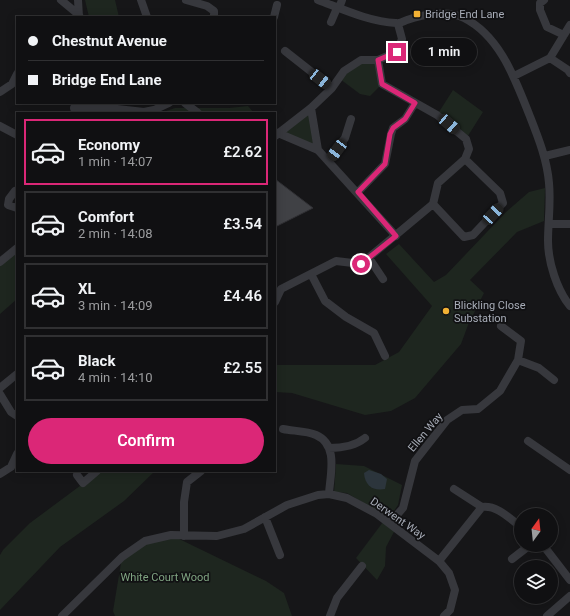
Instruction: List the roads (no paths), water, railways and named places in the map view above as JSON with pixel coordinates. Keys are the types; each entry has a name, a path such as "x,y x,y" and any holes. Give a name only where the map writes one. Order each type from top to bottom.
{"street":[{"path":"61,0 79,16"},
{"path":"78,0 79,16"},
{"path":"141,0 147,16"},
{"path":"186,0 207,6 214,11 214,16"},
{"path":"318,0 339,5 358,16 398,24 407,20 450,14 462,18 484,32 495,45 514,76 545,156 549,184 548,241 550,256 556,280 566,302 570,306"},
{"path":"544,0 540,3 540,10 547,27 564,35"},
{"path":"274,16 277,4"},
{"path":"331,22 339,5"},
{"path":"277,135 311,108 332,88 344,71 361,60 378,60 397,52 402,39 398,24"},
{"path":"514,76 550,58 570,25"},
{"path":"281,51 332,88"},
{"path":"550,58 570,73"},
{"path":"276,300 281,289 336,261 361,264 433,204 438,183 465,159 469,149 466,139 437,115 382,84 378,60"},
{"path":"0,92 12,84 16,76"},
{"path":"358,192 385,164 390,134 393,128 405,119 415,103"},
{"path":"73,108 122,106 144,112 154,110 167,104"},
{"path":"186,104 197,112"},
{"path":"311,108 318,150"},
{"path":"328,161 345,138 351,119"},
{"path":"0,126 16,134"},
{"path":"277,135 318,150 358,192 396,236"},
{"path":"545,156 570,150"},
{"path":"433,204 464,237 473,235 503,203 500,193 465,159"},
{"path":"15,191 9,199 7,208 16,208"},
{"path":"549,224 570,224"},
{"path":"0,262 16,249"},
{"path":"369,258 383,279"},
{"path":"311,274 325,301 346,317 374,333 385,356"},
{"name":"Ellen Way","path":"390,523 403,508 415,461 447,420 462,410 478,410 500,391 518,360 521,341 501,326"},
{"path":"518,360 539,368 554,380"},
{"path":"0,388 16,375"},
{"path":"0,394 11,412 16,415"},
{"path":"283,429 317,435 327,444 332,455 329,494"},
{"path":"329,448 340,448 358,443 365,438"},
{"path":"528,441 570,469"},
{"path":"0,474 11,466 16,456"},
{"path":"77,475 83,483 96,472"},
{"path":"184,536 184,502 187,482 200,472"},
{"path":"454,489 482,507 490,506 514,521"},
{"name":"Derwent Way","path":"62,616 122,557 145,541 171,535 217,536 244,529 287,505 318,495 329,494 347,498 390,523 439,561 449,573 455,590 450,610 444,616"},
{"path":"439,561 482,507"},
{"path":"265,517 280,555"},
{"path":"512,559 521,552"},
{"path":"548,552 570,580"},
{"path":"330,616 337,598 362,566"},
{"path":"547,616 570,596"}],"place":[{"name":"Bridge End Lane","path":"417,14"},
{"name":"Blickling Close Substation","path":"446,311"}],"park label":[{"name":"White Court Wood","path":"165,577"}]}
